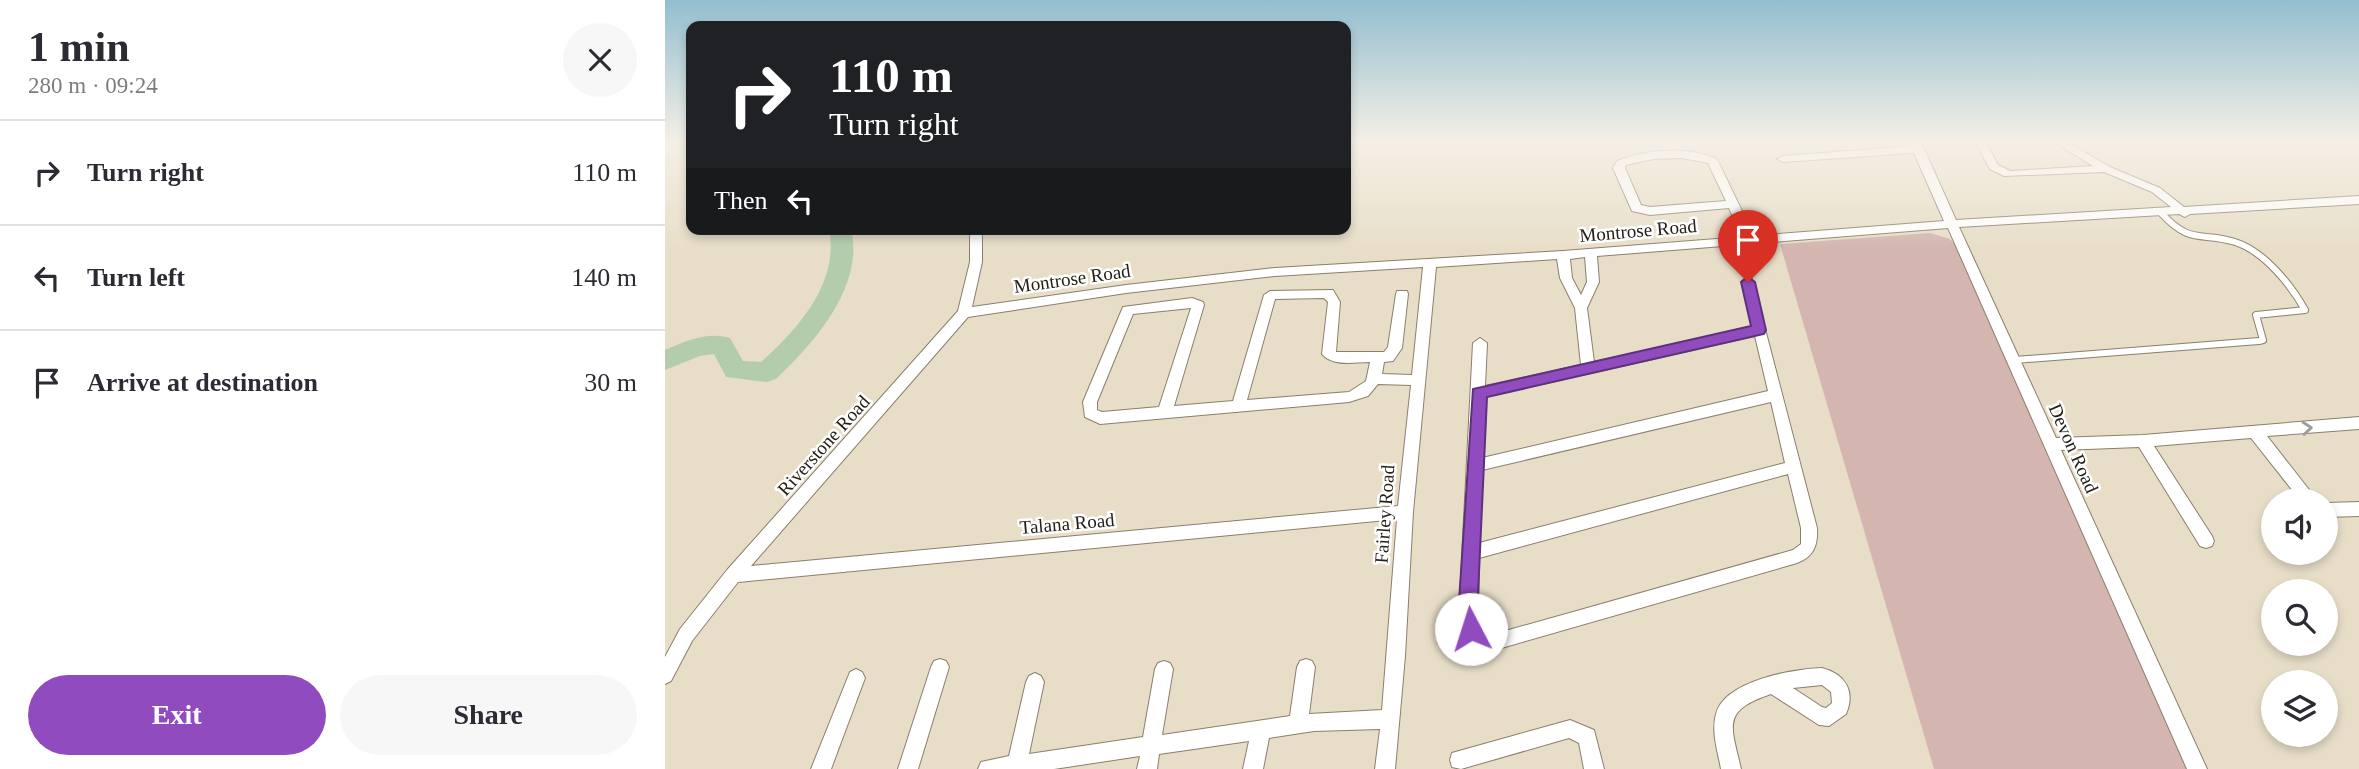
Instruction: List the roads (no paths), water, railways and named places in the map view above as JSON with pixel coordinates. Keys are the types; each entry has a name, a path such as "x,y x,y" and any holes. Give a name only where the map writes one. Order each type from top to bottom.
{"street":[{"path":"1623,178 1636,208 1650,211 1734,204"},
{"path":"1720,178 1751,240"},
{"name":"Devon Road","path":"1931,178 2015,360 2197,769"},
{"path":"2127,178 2156,190 2185,213"},
{"name":"Montrose Road","path":"964,313 1126,289 1275,272 1563,255 1952,225 2185,213 2359,200"},
{"name":"Riverstone Road","path":"665,675 686,635 733,575 964,313 977,262 975,235"},
{"path":"1581,308 1593,282 1591,253"},
{"path":"1563,255 1566,278 1581,308 1588,367"},
{"name":"Fairley Road","path":"1385,769 1405,512 1430,262"},
{"path":"1480,343 1468,617 1471,629 1486,641 1499,640 1803,553 1810,543 1809,528 1748,282"},
{"path":"1239,405 1270,295 1328,293 1334,302 1329,354 1334,357 1377,359 1388,357 1395,348 1402,294"},
{"path":"1165,412 1198,309 1195,303 1128,310 1089,408 1093,416 1100,418 1349,397 1364,393 1375,379 1377,359"},
{"path":"1479,393 1759,330"},
{"path":"1375,379 1417,380"},
{"path":"1475,467 1776,395"},
{"path":"2051,444 2143,441 2359,423"},
{"path":"2255,432 2299,488"},
{"path":"2143,441 2206,541"},
{"path":"1470,552 1792,467"},
{"path":"2338,510 2359,509"},
{"name":"Talana Road","path":"733,575 1405,512"},
{"path":"908,769 940,667"},
{"path":"1298,725 1306,667"},
{"path":"1147,769 1164,668"},
{"path":"821,769 856,678"},
{"path":"1017,767 1035,682"},
{"path":"1731,769 1724,723 1726,710 1743,694 1774,686"},
{"path":"988,769 1298,725 1390,719"},
{"path":"1459,760 1570,729 1587,737 1594,769"},
{"path":"1253,769 1261,730"}],"lane":[{"path":"2015,360 2259,341 2263,340 2256,315 2305,310 2294,293 2249,248 2236,243 2189,237 2179,233 2162,214"}],"waterway":[{"path":"665,361 696,347 721,344 735,370 767,372 804,336 820,314 833,285 841,252 841,235"}]}
